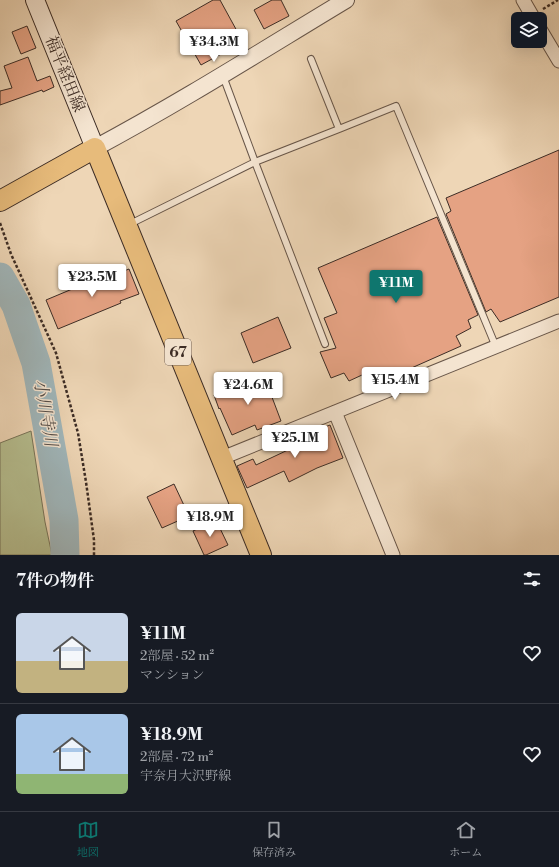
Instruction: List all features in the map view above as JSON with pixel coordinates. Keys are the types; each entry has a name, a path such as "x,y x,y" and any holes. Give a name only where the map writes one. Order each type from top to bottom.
{"main road":[{"name":"福平経田線","path":"35,0 95,148"},
{"path":"0,201 95,148"},
{"name":"67","path":"95,148 261,555"}],"street":[{"path":"95,148 129,130 346,0"},
{"path":"523,0 530,12"},
{"path":"547,41 559,61"},
{"path":"222,458 559,321"},
{"path":"335,412 393,555"}],"lane":[{"path":"311,59 339,129"},
{"path":"222,75 325,344"},
{"path":"127,226 255,162 396,106 496,346"}],"path":[{"path":"0,223 11,254 56,353 78,433 94,540 94,555"}],"green space":[{"path":"31,431 45,522 52,555 0,555 0,443"}],"building":[{"path":"213,0 220,0 243,42 201,65 176,21"},
{"path":"272,0 281,0 289,16 264,29 254,10"},
{"path":"27,26 36,48 21,54 12,32"},
{"path":"28,57 37,81 50,76 54,87 43,92 42,90 0,105 0,91 12,88 4,66"},
{"path":"559,150 559,297 500,322 491,309 486,312 446,214 451,211 446,198"},
{"path":"437,217 478,315 468,320 471,328 456,336 461,346 380,382 375,369 349,381 344,373 331,378 320,352 336,348 324,318 337,313 318,268"},
{"path":"129,269 139,294 58,329 46,300 108,274 109,277"},
{"path":"278,317 291,348 253,363 241,333"},
{"path":"264,376 281,421 257,430 255,425 232,435 214,395"},
{"path":"330,425 343,458 317,468 289,482 284,471 247,488 237,466 253,459 256,465 307,441 304,435"},
{"path":"174,484 189,516 162,528 147,497"},
{"path":"216,520 228,545 204,555 193,531"}],"waterway":[{"name":"小川寺川","path":"0,277 16,305 36,363 64,520 65,555"}]}
